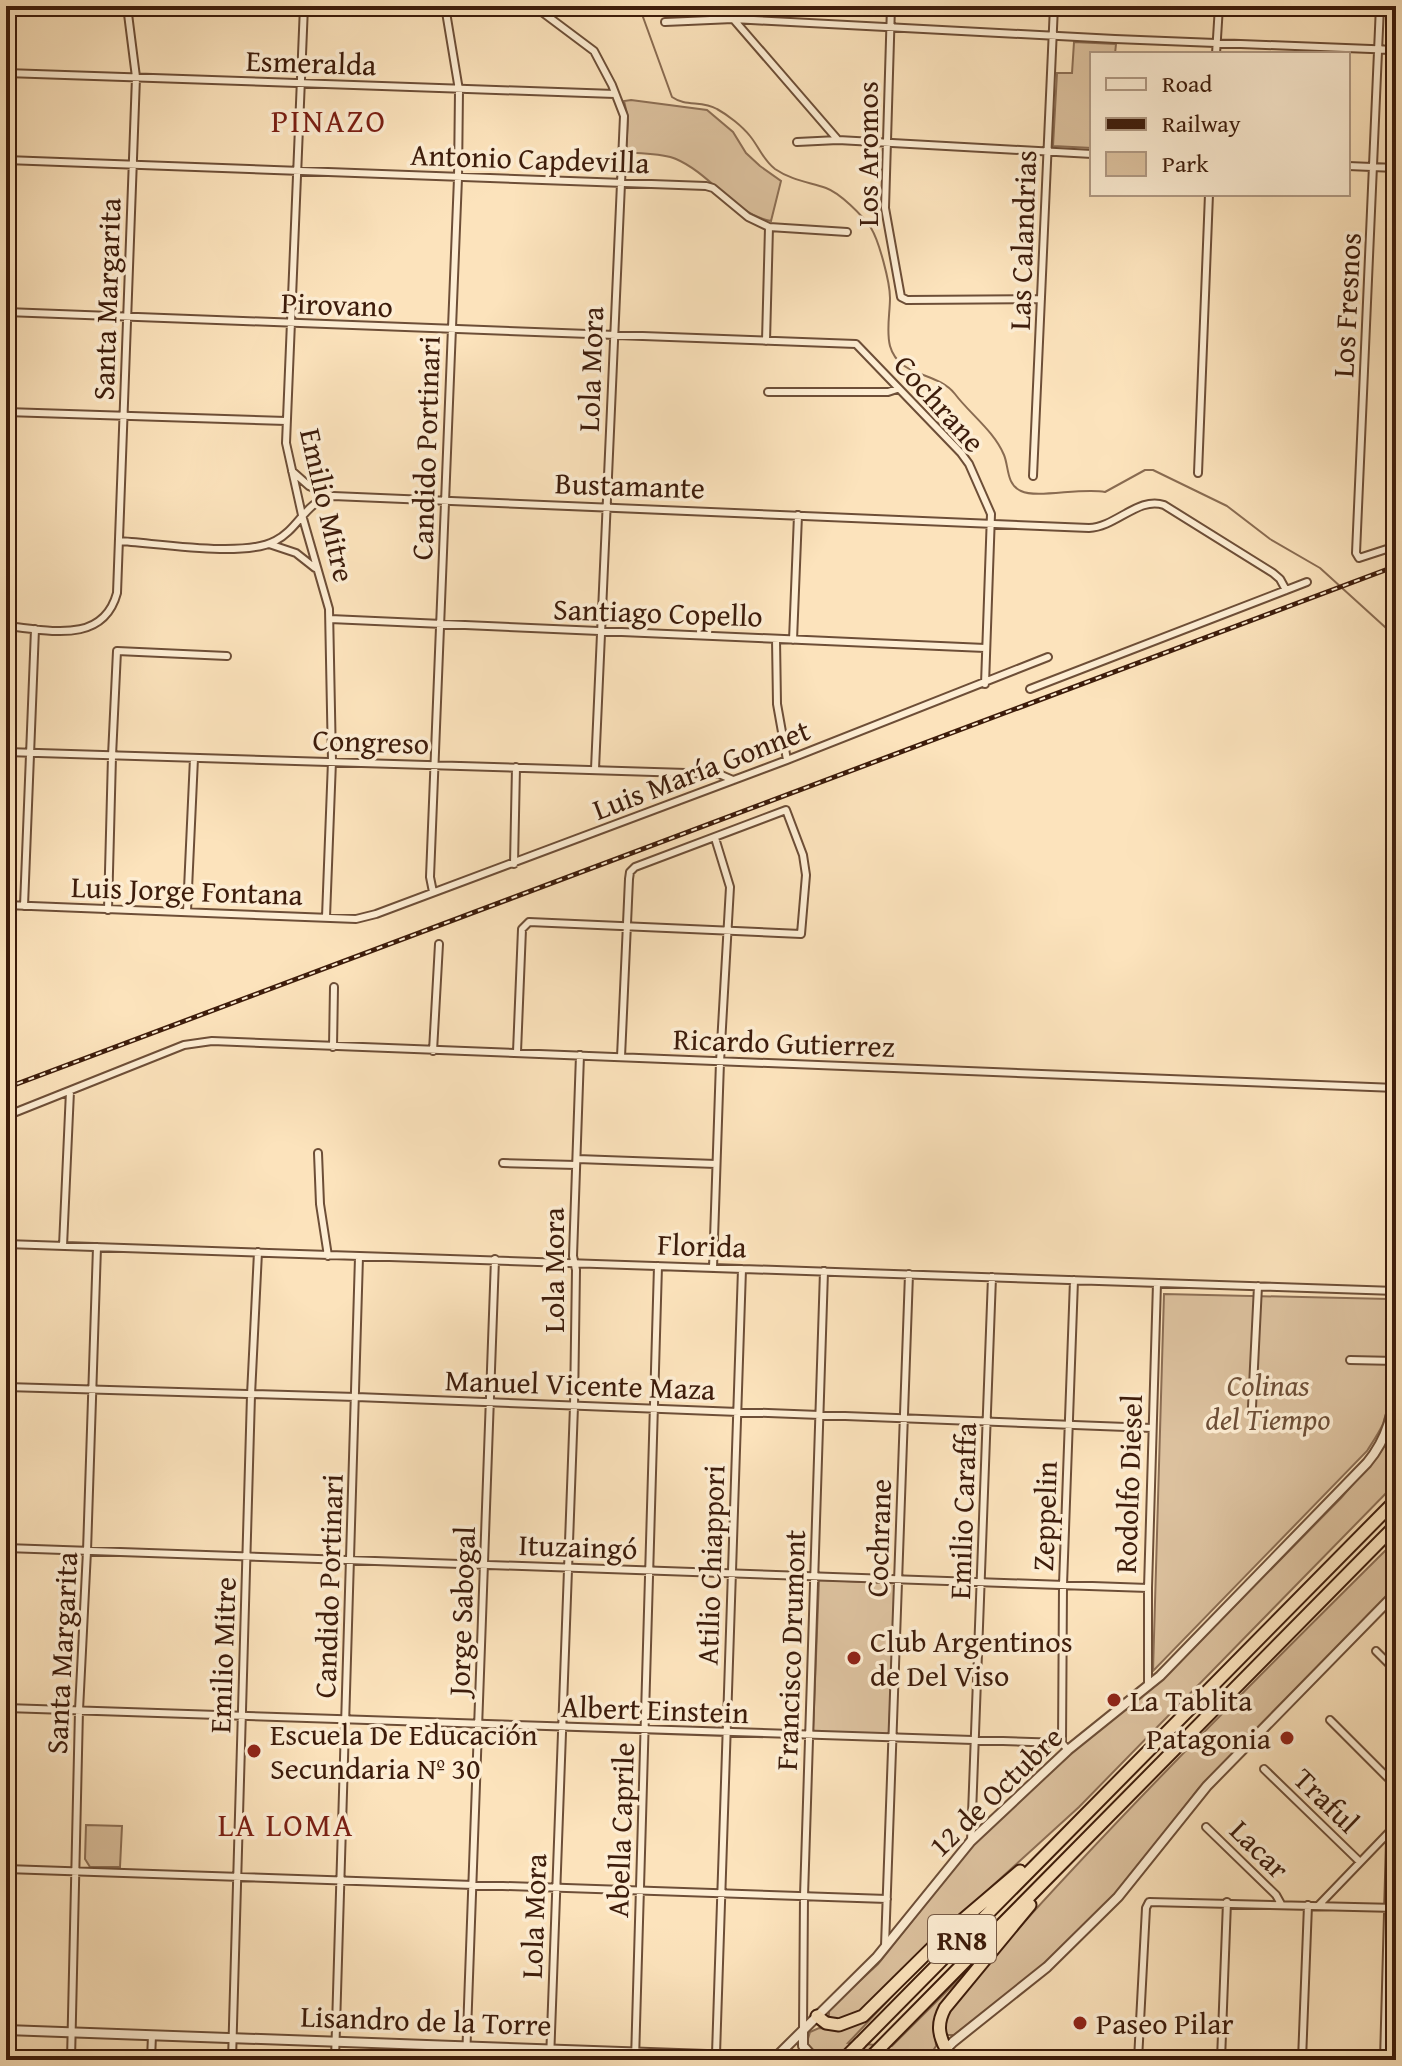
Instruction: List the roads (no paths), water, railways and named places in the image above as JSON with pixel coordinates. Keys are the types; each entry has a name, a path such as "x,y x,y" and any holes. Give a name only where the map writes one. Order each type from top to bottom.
{"highway":[{"name":"RN8","path":"844,2060 1396,1500"},
{"name":"RN8","path":"868,2060 1396,1525"},
{"path":"817,2016 826,2023 839,2025 863,2016 977,1905 1064,1835"},
{"path":"946,2049 939,2026 949,2003 1085,1841"}],"street":[{"name":"Santa Margarita","path":"35,629 84,630 108,616 117,593 136,77 127,6"},
{"name":"Emilio Mitre","path":"304,6 286,443 330,619 332,761 326,917"},
{"name":"Candido Portinari","path":"433,892 430,877 458,178 459,90 445,6"},
{"name":"Lola Mora","path":"534,6 594,51 624,116 595,769"},
{"path":"722,6 838,140"},
{"name":"Los Aromos","path":"891,6 886,223 903,299 1041,299"},
{"name":"Las Calandrias","path":"1033,476 1054,6"},
{"path":"1216,52 1219,6"},
{"name":"Los Fresnos","path":"1380,6 1356,553 1359,558 1396,546"},
{"path":"665,22 733,19 1396,50"},
{"name":"Esmeralda","path":"6,73 615,94"},
{"path":"797,142 838,140 1090,154"},
{"name":"Antonio Capdevilla","path":"6,160 706,186 713,188 748,217 769,227 847,232"},
{"path":"1350,166 1396,168"},
{"path":"1198,473 1209,196"},
{"path":"766,341 769,227"},
{"name":"Pirovano","path":"6,312 859,345"},
{"name":"Cochrane","path":"859,345 897,389 966,459 991,514 985,684"},
{"path":"768,392 888,392 897,389"},
{"path":"6,412 286,421"},
{"path":"292,471 309,486 333,496"},
{"path":"119,541 238,549 269,544 283,537 321,498 333,496"},
{"name":"Bustamante","path":"333,496 1096,527 1116,521 1151,502 1164,505 1273,573 1286,590"},
{"path":"793,640 798,515"},
{"path":"269,544 304,557 317,570"},
{"path":"1030,689 1307,582"},
{"name":"Santiago Copello","path":"330,619 985,648"},
{"path":"6,626 35,629 24,906"},
{"path":"776,639 777,704 787,760"},
{"path":"108,910 117,651 227,656"},
{"name":"Luis María Gonnet","path":"367,916 514,864 985,684 1048,657"},
{"name":"Congreso","path":"6,752 595,769 719,774 733,780"},
{"path":"187,911 194,758"},
{"path":"514,864 516,767"},
{"path":"517,1052 522,929 529,922 627,928 801,934 806,875 803,855 786,810 635,867 630,872 627,928 621,1057"},
{"path":"713,1268 730,887 715,838"},
{"name":"Luis Jorge Fontana","path":"6,905 356,919 367,916"},
{"path":"433,1051 439,944"},
{"path":"333,1047 334,987"},
{"name":"Ricardo Gutierrez","path":"6,1116 184,1045 212,1041 1396,1088"},
{"name":"Lola Mora","path":"550,2060 574,1406 574,1262 580,1055"},
{"path":"63,1246 70,1091"},
{"path":"318,1153 320,1204 328,1256"},
{"path":"503,1163 716,1164"},
{"name":"Florida","path":"6,1244 1396,1291"},
{"name":"Santa Margarita","path":"71,2060 79,1710 97,1247"},
{"name":"Emilio Mitre","path":"232,2060 258,1252"},
{"name":"Candido Portinari","path":"335,2060 359,1257"},
{"name":"Jorge Sabogal","path":"466,2060 495,1259"},
{"name":"Abella Caprile","path":"635,2056 658,1266"},
{"name":"Atilio Chiappori","path":"716,2054 742,1269"},
{"name":"Francisco Drumont","path":"803,2030 804,1896 824,1271"},
{"name":"Cochrane","path":"885,1948 909,1274"},
{"name":"Emilio Caraffa","path":"971,1841 992,1277"},
{"name":"Zeppelin","path":"1065,1747 1063,1585 1074,1280"},
{"name":"Rodolfo Diesel","path":"1148,1686 1157,1283"},
{"path":"1252,1407 1258,1286"},
{"path":"1350,1360 1396,1361"},
{"name":"12 de Octubre","path":"775,2058 885,1948 971,1841 1065,1747 1148,1686 1374,1455 1389,1427 1396,1378"},
{"name":"Manuel Vicente Maza","path":"6,1387 356,1397 1152,1428"},
{"name":"Ituzaingó","path":"6,1548 1148,1588"},
{"path":"936,2060 1047,1967 1118,1897 1207,1786 1396,1593"},
{"path":"1376,1651 1396,1671"},
{"name":"Albert Einstein","path":"6,1708 1065,1747"},
{"path":"1330,1720 1396,1786"},
{"name":"Traful","path":"1264,1769 1359,1861"},
{"path":"1318,1906 1396,1825"},
{"name":"Lacar","path":"1206,1827 1276,1895 1281,1904"},
{"path":"1384,2060 1392,1908 1388,1834"},
{"path":"6,1869 887,1899"},
{"path":"1138,2060 1146,1908 1149,1902 1392,1908"},
{"path":"1221,2060 1227,1902"},
{"path":"1302,2060 1308,1905"},
{"name":"Lisandro de la Torre","path":"6,2030 551,2048 635,2056 716,2054 844,2060"},
{"path":"803,2030 803,2046 815,2058"},
{"path":"151,2060 152,2035"}],"waterway":[{"path":"639,6 672,97 721,111 747,132 775,169 832,191 871,228 888,282 888,334 895,356 901,364 939,381 955,394 1000,446 1010,480 1016,488 1038,494 1105,492 1145,470 1153,470 1227,506 1270,539 1320,568 1396,637"}],"railway":[{"path":"6,1088 1396,566"}],"place":[{"name":"Club Argentinos de Del Viso","path":"854,1658"},
{"name":"La Tablita","path":"1114,1700"},
{"name":"Patagonia","path":"1287,1738"},
{"name":"Escuela De Educación Secundaria Nº 30","path":"254,1751"},
{"name":"Paseo Pilar","path":"1080,2023"}],"district":[{"name":"PINAZO","path":"329,120"},
{"name":"LA LOMA","path":"286,1824"}],"park label":[{"name":"Colinas del Tiempo","path":"1268,1402"}]}
